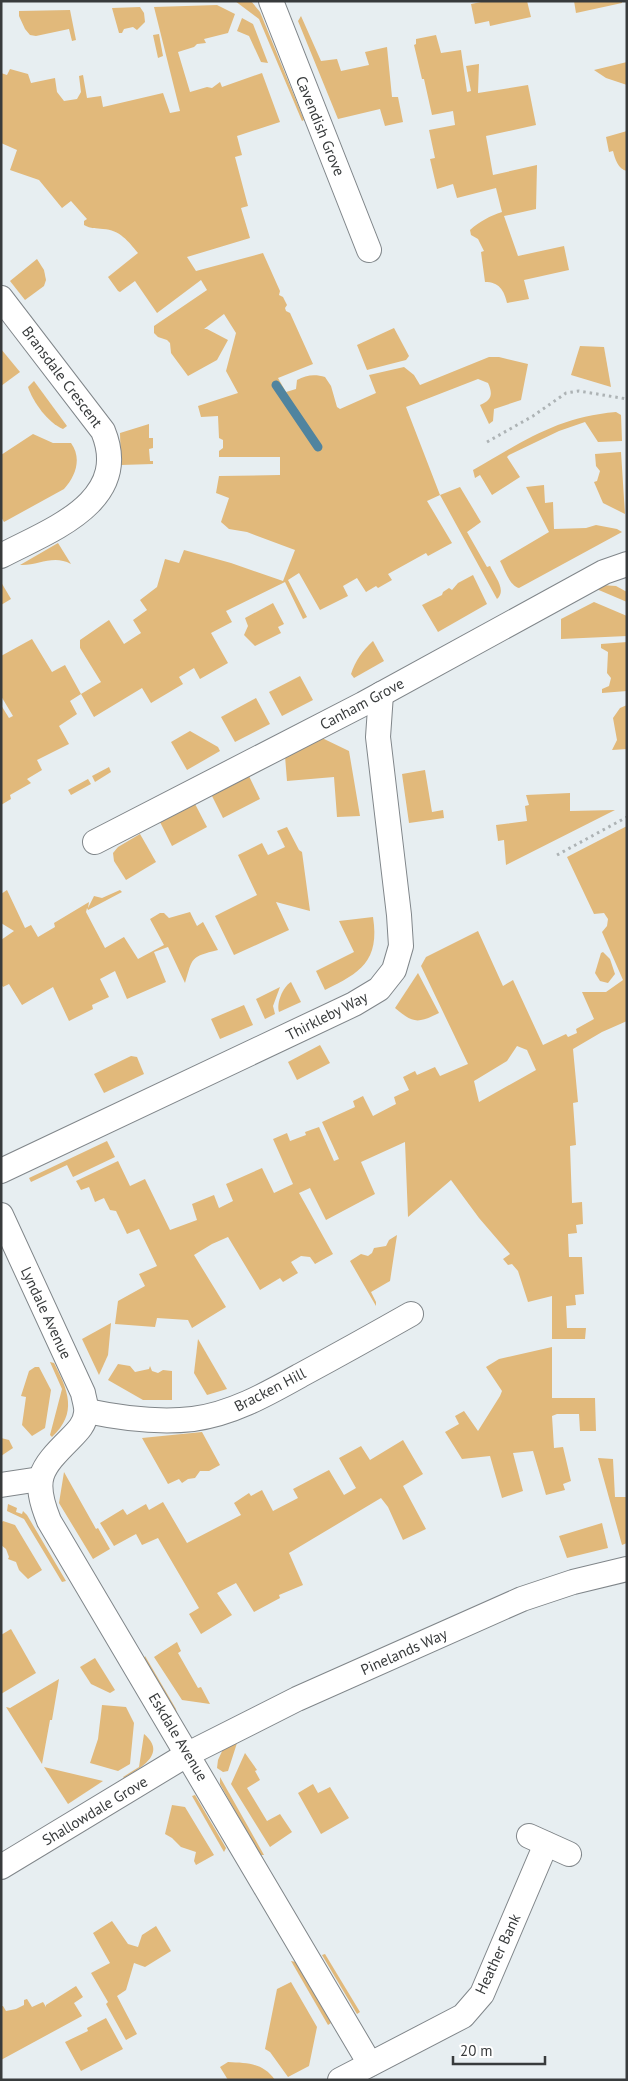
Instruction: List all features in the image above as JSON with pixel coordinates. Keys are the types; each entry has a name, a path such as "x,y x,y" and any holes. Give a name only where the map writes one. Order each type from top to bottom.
{"street":[{"name":"Cavendish Grove","path":"271,1 369,250"},
{"name":"Bransdale Crescent","path":"1,298 103,431 109,453 108,475 102,489 84,509 66,522 1,556"},
{"name":"Canham Grove","path":"96,842 381,694 604,572 627,564"},
{"name":"Thirkleby Way","path":"1,1171 354,1004 379,989 394,970 401,946 378,737 381,694"},
{"name":"Lyndale Avenue","path":"1,1215 83,1393 87,1411"},
{"name":"Bracken Hill","path":"87,1411 111,1416 154,1419 192,1419 228,1411 260,1397 411,1314"},
{"path":"1,1485 40,1479 47,1463 81,1428 87,1411"},
{"name":"Eskdale Avenue","path":"40,1479 41,1500 49,1521 370,2064"},
{"name":"Pinelands Way","path":"188,1754 297,1699 522,1599 573,1582 627,1569"},
{"name":"Shallowdale Grove","path":"1,1867 188,1754"},
{"name":"Heather Bank","path":"340,2080 463,2016 482,1994 538,1840 569,1854"}],"path":[{"path":"488,442 533,416 566,393 579,391 627,399"},
{"path":"557,855 627,817"}],"shaded area":[{"path":"235,1 251,1 260,12 304,120 302,121 259,19"},
{"path":"486,1 527,1 531,17 490,26 489,21 475,24 471,4"},
{"path":"574,1 622,1 622,3 576,13"},
{"path":"217,5 235,14 228,33 204,39 206,43 197,44 194,47 178,52 190,92 207,87 212,88 220,82 222,87 262,73 280,122 237,136 242,155 235,157 248,206 241,208 250,238 187,257 196,271 263,253 280,291 279,295 283,297 287,305 286,311 290,313 313,364 278,378 286,392 296,389 297,380 304,377 314,375 325,377 331,386 337,407 340,409 376,393 369,375 404,367 414,375 420,385 489,357 499,357 528,364 521,400 494,409 493,421 489,424 480,405 489,399 491,390 488,383 478,379 406,407 440,495 427,501 452,543 428,556 426,553 388,574 392,580 378,588 376,586 366,592 357,578 343,586 348,596 320,610 299,573 288,580 307,617 303,619 285,582 226,611 232,622 211,633 228,663 200,679 194,668 179,677 183,684 151,703 142,688 94,717 81,694 101,682 80,648 80,640 109,620 124,644 141,633 133,620 147,610 140,600 157,587 165,559 179,563 184,550 231,563 283,581 295,550 247,532 229,529 221,522 229,498 216,493 219,476 280,475 280,457 219,457 219,451 223,448 223,440 219,438 218,416 201,417 198,406 238,393 226,371 236,333 224,314 204,329 228,340 217,360 188,376 171,353 170,343 154,333 154,326 207,290 201,280 157,313 135,281 120,292 118,291 108,277 138,253 131,244 114,231 91,228 84,225 84,221 87,219 71,201 62,208 39,180 10,170 17,150 1,143 1,73 7,75 10,69 28,74 31,83 55,78 57,92 64,101 77,99 81,92 79,76 83,75 87,98 101,96 103,107 163,93 170,113 180,111 154,7"},
{"path":"140,7 144,13 145,22 137,30 133,27 124,29 122,33 119,33 112,8"},
{"path":"70,10 76,40 72,41 69,29 36,36 30,35 19,16 19,11"},
{"path":"301,16 321,61 337,59 341,71 369,65 365,52 387,47 392,97 398,97 403,122 385,126 380,109 338,119 298,21"},
{"path":"242,18 253,24 268,63 261,62 249,36 237,31"},
{"path":"159,34 163,56 158,58 153,35"},
{"path":"436,35 441,53 461,50 467,92 471,91 466,66 479,64 478,93 528,85 536,125 486,136 493,175 537,165 536,209 504,216 518,256 564,246 569,270 524,280 529,299 507,303 504,294 497,285 485,282 481,252 484,251 478,239 471,235 470,230 478,224 502,212 496,188 457,198 453,184 437,189 430,159 435,158 429,130 455,125 453,111 432,115 414,45 416,44 416,39"},
{"path":"627,62 627,85 606,78 594,70"},
{"path":"627,131 627,171 619,166 613,151 609,152 606,137"},
{"path":"37,259 44,270 46,280 44,286 25,300 10,281"},
{"path":"394,328 409,356 406,360 367,370 357,345"},
{"path":"580,346 604,347 611,387 571,375"},
{"path":"1,349 20,372 1,386"},
{"path":"34,381 67,426 63,429 47,417 33,399 28,387"},
{"path":"616,412 621,415 622,441 598,442 585,422 559,431 509,455 507,457 520,477 492,495 480,475 475,478 473,470 541,432 576,419"},
{"path":"149,424 149,438 153,438 153,448 149,449 150,461 153,461 153,464 121,465 120,433"},
{"path":"33,434 53,443 71,443 76,455 76,467 72,478 64,489 4,522 1,517 1,455"},
{"path":"621,452 625,514 603,503 594,482 597,481 600,471 596,466 595,454"},
{"path":"544,485 545,503 553,502 554,529 586,528 596,525 617,529 622,532 519,588 510,581 500,561 549,532 526,487"},
{"path":"460,487 481,522 467,532 487,567 490,566 499,583 501,592 497,599 440,495"},
{"path":"58,543 71,564 52,560 20,565"},
{"path":"473,575 487,604 438,632 422,605 442,595 449,588 452,590 458,583"},
{"path":"1,582 11,599 1,605"},
{"path":"601,585 616,586 627,592 627,602 594,588"},
{"path":"594,602 627,616 627,636 561,639 561,619"},
{"path":"273,603 284,624 278,627 281,633 255,646 244,635 248,626 245,618"},
{"path":"32,639 52,672 65,665 81,694 70,701 77,714 59,726 69,744 37,760 42,770 27,779 31,783 10,795 11,799 1,805 1,705 9,718 13,716 1,696 1,656"},
{"path":"373,641 384,661 354,678 351,674 355,665"},
{"path":"627,642 627,691 602,693 602,689 609,686 611,678 607,673 608,652 601,648 601,644"},
{"path":"300,676 313,700 282,716 269,692"},
{"path":"256,698 270,724 235,742 221,717"},
{"path":"627,705 627,749 612,750 617,740 613,718 620,708"},
{"path":"190,731 218,747 220,751 187,770 171,742"},
{"path":"322,738 349,751 360,816 337,817 334,777 287,781 285,756"},
{"path":"109,767 111,772 95,782 92,776"},
{"path":"425,770 432,812 443,810 444,818 409,823 402,774"},
{"path":"248,774 260,799 223,818 211,794"},
{"path":"88,779 91,784 71,795 68,790"},
{"path":"570,793 570,811 615,810 506,865 504,840 498,841 496,825 527,821 525,806 529,805 526,795"},
{"path":"194,802 207,827 172,846 160,822"},
{"path":"627,826 627,1021 602,1032 573,1049 578,1102 573,1103 576,1145 570,1146 572,1203 582,1202 583,1224 576,1225 577,1233 568,1234 569,1257 582,1257 584,1294 575,1295 576,1305 566,1306 567,1328 586,1328 585,1339 552,1339 552,1296 528,1302 518,1271 512,1264 508,1265 503,1259 510,1254 479,1218 451,1180 408,1217 405,1142 361,1162 375,1194 326,1220 310,1188 299,1193 333,1254 315,1264 310,1257 301,1256 291,1262 298,1273 283,1282 280,1278 260,1290 228,1237 194,1255 226,1307 192,1328 188,1320 157,1318 155,1327 115,1324 118,1301 145,1286 139,1274 157,1266 139,1229 127,1234 116,1211 110,1210 104,1198 95,1202 89,1187 81,1190 76,1181 118,1161 130,1186 145,1179 170,1230 197,1220 192,1204 214,1195 219,1208 233,1201 226,1184 262,1168 274,1193 293,1184 273,1139 287,1133 290,1141 306,1135 305,1132 319,1127 334,1161 339,1159 322,1122 355,1107 353,1101 363,1096 373,1116 396,1104 394,1097 409,1090 403,1077 415,1071 417,1075 435,1067 440,1076 468,1064 421,966 426,957 478,931 503,986 513,980 543,1045 566,1034 568,1037 577,1033 576,1029 594,1019 582,992 606,992 623,980 602,932 607,926 608,919 604,913 594,914 567,857","holes":["517,1046 527,1050 536,1070 479,1102 474,1081 507,1061"]},
{"path":"287,827 299,850 302,852 310,911 276,902 289,930 234,955 215,916 257,895 238,855 262,843 268,855 285,847 277,831"},
{"path":"140,834 156,862 126,880 114,861 113,853 118,847"},
{"path":"7,890 25,928 31,925 38,937 55,927 54,923 89,902 88,908 94,896 102,898 120,890 122,892 88,910 87,908 86,912 105,948 124,937 138,959 164,945 150,919 160,913 164,913 169,918 190,912 197,926 203,922 218,950 202,954 194,959 185,983 168,947 154,952 166,982 127,999 115,971 100,979 109,997 92,1005 93,1009 69,1021 53,987 22,1005 9,984 3,987 1,984 1,940 14,931 1,923 1,894"},
{"path":"373,917 373,945 365,964 348,978 325,990 316,971 354,952 339,921"},
{"path":"603,952 610,959 615,974 608,983 600,981 595,973 601,953"},
{"path":"418,973 439,1013 425,1019 416,1020 406,1017 395,1008"},
{"path":"291,982 301,1002 279,1012 278,1004 281,996"},
{"path":"280,987 273,1006 275,1014 265,1019 256,999"},
{"path":"244,1005 253,1025 220,1039 211,1019"},
{"path":"320,1045 330,1063 297,1080 288,1062"},
{"path":"131,1056 137,1057 144,1074 104,1093 94,1074"},
{"path":"107,1141 115,1157 73,1177 67,1165 31,1182 29,1178"},
{"path":"397,1235 390,1281 371,1292 376,1306 350,1261 361,1254 368,1256 374,1248 386,1246 389,1240"},
{"path":"111,1323 108,1355 99,1375 82,1339"},
{"path":"198,1339 227,1389 207,1395 194,1373"},
{"path":"552,1347 552,1398 595,1398 596,1431 580,1431 579,1414 557,1414 552,1416 554,1448 563,1447 571,1481 563,1484 565,1490 546,1495 533,1451 513,1453 523,1491 502,1498 490,1456 462,1459 445,1432 459,1424 455,1416 464,1411 478,1431 502,1391 486,1367 499,1359"},
{"path":"50,1362 54,1363 59,1373 68,1401 65,1419 52,1437 50,1435 62,1389"},
{"path":"118,1364 130,1366 135,1372 149,1369 150,1366 152,1371 158,1373 163,1370 172,1371 172,1400 143,1400 108,1380"},
{"path":"39,1367 51,1390 45,1428 32,1436 22,1425 26,1397 21,1396 29,1371"},
{"path":"202,1432 220,1465 209,1471 200,1471 195,1478 188,1479 182,1483 179,1479 168,1484 142,1438"},
{"path":"1,1438 9,1440 13,1448 1,1456"},
{"path":"403,1440 423,1474 403,1486 426,1529 403,1540 388,1507 381,1498 289,1553 303,1585 279,1595 280,1598 254,1612 236,1583 217,1593 232,1615 201,1634 189,1614 199,1608 158,1538 142,1545 136,1534 114,1546 100,1523 123,1509 127,1515 146,1504 149,1510 163,1502 187,1543 241,1515 234,1503 249,1493 251,1496 262,1490 273,1511 298,1498 293,1489 329,1470 344,1495 356,1488 339,1458 361,1446 370,1460"},
{"path":"598,1458 613,1459 615,1497 627,1497 627,1543 622,1545"},
{"path":"64,1472 96,1529 98,1528 110,1549 93,1559 59,1503"},
{"path":"8,1504 17,1508 16,1512 22,1514 23,1511 27,1515 66,1581 62,1582 24,1519 7,1511"},
{"path":"3,1521 15,1525 42,1570 28,1579 19,1570 16,1562 8,1559 6,1549 1,1545 1,1523"},
{"path":"602,1523 608,1548 567,1558 559,1536"},
{"path":"11,1629 36,1673 1,1694 1,1635"},
{"path":"177,1642 181,1651 178,1653 198,1688 201,1687 210,1704 182,1700 154,1657"},
{"path":"145,1656 176,1709 177,1714 173,1714 143,1661"},
{"path":"95,1658 115,1690 110,1693 91,1684 80,1667"},
{"path":"59,1679 42,1764 6,1707 10,1708"},
{"path":"102,1705 126,1707 134,1723 130,1764 118,1771 90,1763 98,1739"},
{"path":"283,1716 284,1719 237,1743 228,1771 223,1772 217,1768 218,1760 224,1747"},
{"path":"144,1734 151,1741 152,1754 144,1765 124,1778 139,1767"},
{"path":"245,1753 257,1770 255,1771 260,1780 247,1788 267,1821 280,1814 292,1832 270,1847 231,1784"},
{"path":"44,1767 103,1781 68,1804"},
{"path":"220,1777 264,1855 260,1855 220,1784"},
{"path":"313,1784 318,1793 330,1787 349,1818 321,1834 298,1793"},
{"path":"195,1795 226,1848 224,1852 192,1796"},
{"path":"172,1805 185,1807 214,1855 196,1865 194,1861 196,1852 181,1847 165,1834"},
{"path":"112,1921 128,1944 138,1947 142,1935 156,1926 171,1951 145,1967 134,1963 126,1990 117,1996 137,2034 126,2040 106,2004 108,2002 91,1973 110,1963 93,1933"},
{"path":"325,1954 360,2012 357,2014 322,1955"},
{"path":"291,1961 296,1962 331,2023 328,2025"},
{"path":"291,1982 317,2027 309,2066 288,2077 270,2052 265,2049 277,1989"},
{"path":"76,1986 83,1997 74,2003 82,2016 1,2060 1,2006 6,2011 16,2009 24,2005 24,2000 27,1999 32,2007 43,2002 46,2007 46,2005"},
{"path":"106,2018 123,2049 81,2071 65,2042 88,2031 87,2028"},
{"path":"228,2062 255,2065 265,2070 275,2080 228,2080 220,2067"}],"waterway":[{"path":"276,385 318,447"}]}
